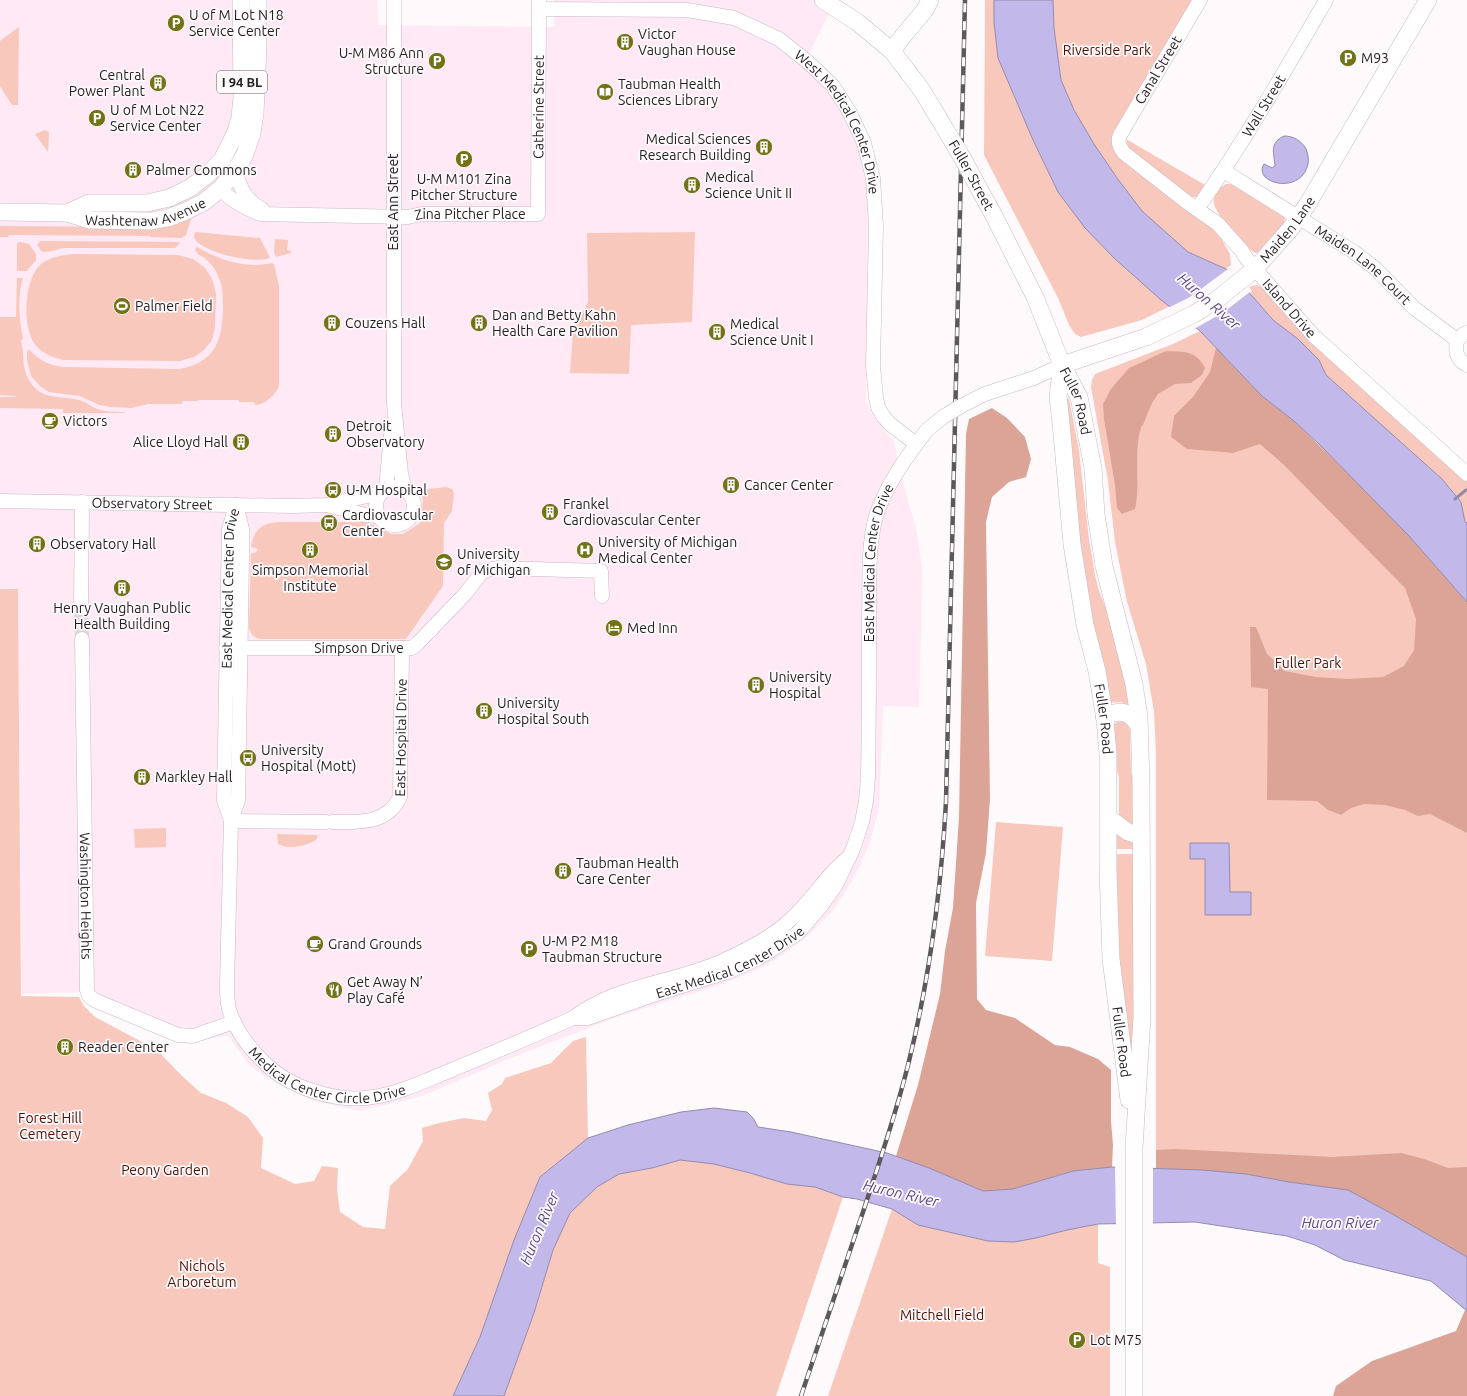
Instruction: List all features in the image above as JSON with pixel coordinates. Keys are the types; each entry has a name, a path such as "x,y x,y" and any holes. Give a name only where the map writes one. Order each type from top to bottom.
{"main road":[{"name":"I 94 BL","path":"222,160 235,134 240,118 242,97 241,0"},
{"name":"I 94 BL","path":"220,189 235,172 245,154 252,133 255,113 258,47 258,0"},
{"name":"Fuller Street","path":"823,0 857,22 892,51 921,89 964,159 994,216 1035,297 1062,366"},
{"path":"892,51 925,10 930,0"},
{"name":"Maiden Lane","path":"1062,366 1128,344 1164,329 1194,314 1241,281 1255,269 1291,228 1307,205 1428,0"},
{"name":"Washtenaw Avenue","path":"66,213 89,203 143,203 169,198 190,188 208,174 222,160"},
{"path":"220,189 216,180 218,169 222,160"},
{"name":"Washtenaw Avenue","path":"0,212 66,213 89,220 151,221 168,218 184,212 204,202 220,189"},
{"name":"Fuller Road","path":"1062,366 1058,396 1072,544 1085,625 1097,672 1108,754 1108,886 1111,959 1134,1148"},
{"name":"Fuller Road","path":"1062,366 1079,397 1093,468 1096,514 1104,566 1134,684 1139,725 1141,784 1142,1017 1134,1148 1134,1396"},
{"path":"1104,716 1117,712 1126,713 1134,718 1139,725"},
{"path":"1109,818 1128,832 1141,836"}],"street":[{"name":"East Ann Street","path":"394,0 394,403 401,474 405,490"},
{"name":"Canal Street","path":"1118,140 1200,0"},
{"name":"Wall Street","path":"1197,209 1224,171 1274,91 1326,0"},
{"name":"Catherine Street","path":"538,214 539,4"},
{"name":"West Medical Center Drive","path":"539,4 687,10 734,18 779,39 808,62 832,86 849,111 864,143 873,178 876,226 873,366 878,407 883,416 916,444"},
{"name":"Island Drive","path":"1118,140 1120,148 1124,153 1218,224 1313,335 1467,474"},
{"name":"Maiden Lane Court","path":"1224,171 1354,252 1376,269 1414,308 1462,337 1455,352 1460,361 1467,366"},
{"name":"Zina Pitcher Place","path":"235,172 243,193 250,201 268,212 282,215"},
{"name":"Zina Pitcher Place","path":"220,189 233,202 247,210 260,214 408,217 421,214 538,214"},
{"name":"East Medical Center Drive","path":"470,1062 573,1018 585,1009 619,993 702,968 744,950 790,920 831,873 850,856 858,836 866,801 868,777 872,533 876,516 884,497 901,466 916,444 927,430 943,417 961,406 986,394 1034,378 1062,366"},
{"name":"East Ann Street","path":"383,491 394,403"},
{"path":"392,487 399,487 405,490 412,498 414,504 414,510 409,520 393,525 384,521 376,510 376,504 383,491 392,487"},
{"name":"Observatory Street","path":"0,500 236,505 327,505 383,491"},
{"path":"81,608 82,502"},
{"name":"East Medical Center Drive","path":"231,821 224,800 226,648 229,528 236,505"},
{"name":"East Medical Center Drive","path":"227,985 231,821 238,800 241,648 242,529 236,505"},
{"name":"Observatory Street","path":"327,505 365,515 379,516"},
{"name":"Simpson Drive","path":"226,648 412,648 418,644 465,594 483,571 497,568 600,570 602,596"},
{"name":"Washington Heights","path":"82,639 87,990 89,996 94,1000 178,1034 193,1036 234,1022"},
{"name":"East Hospital Drive","path":"231,821 329,822 374,820 397,805 400,797 402,648"},
{"name":"Medical Center Circle Drive","path":"227,985 229,1008 234,1022 252,1050 269,1068 281,1077 322,1094 342,1098 374,1097 412,1085 470,1062"}],"shaded area":[{"name":"University of Michigan","path":"0,0 377,0 378,25 554,27 554,0 835,0 804,65 831,93 855,131 865,165 868,199 866,400 873,415 894,442 906,494 916,528 922,568 919,707 883,706 879,810 869,845 859,868 846,891 833,910 808,936 761,968 726,983 620,1016 526,1052 419,1097 360,1111 314,1101 268,1079 248,1064 228,1035 194,1042 83,992 22,994 18,589 0,588"},
{"path":"1216,348 1262,396 1294,421 1345,470 1410,537 1467,602 1467,833 1430,814 1418,816 1405,810 1385,805 1364,804 1351,808 1341,815 1328,810 1317,801 1267,800 1268,689 1251,687 1250,627 1256,627 1267,654 1285,671 1316,677 1348,679 1383,677 1404,666 1414,650 1416,619 1405,588 1284,465 1260,444 1233,453 1187,449 1171,437 1174,416 1193,397 1210,372"},
{"path":"1166,351 1189,353 1198,358 1205,368 1202,375 1191,383 1175,384 1158,394 1151,405 1141,427 1139,437 1137,458 1137,499 1135,509 1122,514 1117,508 1103,404 1111,389 1129,368"},
{"path":"992,408 1007,418 1025,437 1031,459 1026,477 1009,482 992,497 986,522 990,799 986,853 976,903 977,999 986,1010 1015,1018 1055,1045 1070,1047 1098,1059 1111,1070 1111,1121 1113,1145 1112,1167 1073,1171 1013,1189 983,1191 896,1156 918,1085 940,994 945,951 953,908 959,817 966,434 969,419"},
{"path":"1175,1149 1332,1157 1401,1153 1424,1159 1448,1168 1467,1167 1467,1257 1348,1190 1289,1182 1246,1174 1156,1168 1156,1150"},
{"path":"1465,1310 1467,1311 1467,1396 1333,1396 1336,1386 1372,1361 1456,1331"}],"green space":[{"path":"985,0 994,0 994,22 1013,94 1058,192 1085,228 1114,258 1169,306 1166,308 1142,320 1081,337 1075,334 1069,325 1058,298 984,155"},
{"name":"Riverside Park","path":"1053,0 1193,0 1112,138 1217,231 1230,254 1231,265 1226,269 1188,252 1142,211 1094,144 1074,110 1061,80 1054,28"},
{"path":"19,27 18,105 12,105 0,86 0,41"},
{"path":"45,130 49,132 48,152 35,134"},
{"path":"1126,139 1205,185 1197,197 1191,197 1137,156 1128,147"},
{"path":"1226,184 1232,184 1282,213 1285,218 1284,226 1260,252 1255,253 1249,249 1227,225 1214,204 1214,198 1218,190"},
{"path":"190,217 191,219 186,235 182,238 150,236 9,235 8,237 0,237 0,226 141,227"},
{"path":"195,232 260,238 270,258 253,260 229,256 217,252 198,243 194,237"},
{"path":"695,232 692,322 631,325 629,374 570,373 573,332 588,302 587,233"},
{"path":"275,239 288,240 287,250 291,251 291,253 276,257 274,252"},
{"path":"40,241 180,243 175,248 66,248 44,252 41,251 37,244"},
{"path":"21,242 29,244 36,254 36,260 27,271 17,271 17,243"},
{"path":"197,247 214,256 233,262 252,265 274,264 279,286 279,385 278,389 270,399 259,405 255,405 254,402 239,402 239,400 198,400 182,401 182,404 148,404 131,408 110,407 99,405 80,396 49,392 40,386 31,376 27,360 27,352 29,349 45,362 64,367 179,369 201,362 214,349 218,340 221,331 223,309 220,280 212,265 197,253 195,249"},
{"name":"Palmer Field","path":"76,254 178,255 193,259 205,268 214,285 216,294 215,327 212,340 203,351 194,357 180,361 63,360 43,352 34,343 30,335 26,314 28,291 31,280 35,271 45,261 58,256"},
{"path":"17,278 23,278 19,308 23,338 21,341 24,365 29,380 34,387 50,396 85,402 100,410 125,413 63,413 63,409 0,408 0,397 16,397 0,395 0,317 16,317"},
{"path":"1256,285 1263,287 1467,480 1467,523 1465,522 1461,502 1442,479 1326,375 1319,360 1298,339 1273,320 1250,293 1252,291 1249,287"},
{"name":"Fuller Park","path":"1200,331 1262,396 1294,421 1442,574 1467,602 1467,1257 1348,1190 1156,1168 1156,752 1154,712 1146,664 1127,602 1115,542 1108,481 1091,387 1095,374 1173,344"},
{"path":"1066,397 1069,399 1079,450 1089,539 1095,575 1099,591 1111,621 1120,650 1129,706 1121,702 1109,703 1081,578"},
{"path":"446,487 452,489 454,494 452,511 444,523 443,586 406,639 261,639 256,638 252,634 249,628 251,553 255,553 258,550 251,547 254,536 260,528 268,524 279,522 363,522 391,534 403,534 420,523 423,501 421,490"},
{"name":"Nichols Arboretum","path":"0,589 18,589 21,996 79,997 84,1006 95,1017 157,1050 201,1093 226,1103 248,1117 263,1138 261,1168 295,1184 314,1181 322,1166 338,1168 337,1190 340,1212 363,1227 385,1229 390,1186 408,1169 423,1141 422,1128 464,1118 486,1121 492,1110 488,1093 502,1084 505,1078 551,1063 573,1041 586,1037 588,1138 540,1177 480,1337 453,1396 0,1396"},
{"path":"1123,721 1128,725 1130,730 1131,772 1135,789 1135,826 1120,817 1119,814 1119,777 1114,764 1113,725 1117,722"},
{"path":"996,822 1063,827 1052,961 985,956"},
{"path":"166,828 166,847 135,848 134,829"},
{"path":"1116,833 1135,841 1136,849 1115,849"},
{"path":"277,834 318,835 316,840 312,842 287,847 278,844"},
{"path":"1116,854 1135,854 1135,1109 1118,972"},
{"path":"680,1160 714,1164 787,1184 815,1187 843,1197 776,1396 504,1396 534,1313 553,1250 570,1213 597,1187 619,1174 652,1168"},
{"name":"Mitchell Field","path":"892,1209 918,1225 988,1241 1098,1224 1098,1263 1110,1267 1110,1396 828,1396"}],"water":[{"name":"Huron River","path":"994,0 1053,0 1054,28 1061,80 1074,110 1094,144 1142,211 1188,252 1226,269 1273,320 1298,339 1319,360 1326,375 1442,479 1461,502 1465,522 1467,523 1467,602 1410,537 1320,445 1294,421 1262,396 1200,331 1160,299 1114,258 1085,228 1058,192 1033,140 998,58 994,22"},
{"path":"1284,136 1294,138 1302,143 1307,151 1308,164 1304,174 1296,180 1288,183 1279,183 1271,181 1265,177 1262,171 1264,164 1272,168 1275,166 1273,153 1274,145"},
{"path":"1190,843 1229,843 1230,892 1251,892 1251,915 1205,915 1205,859 1190,859"},
{"name":"Huron River","path":"714,1108 747,1112 753,1118 758,1127 791,1132 887,1153 929,1168 983,1191 1013,1189 1073,1171 1112,1167 1203,1170 1246,1174 1289,1182 1348,1190 1467,1257 1467,1311 1431,1281 1344,1260 1315,1245 1287,1236 1195,1222 1098,1224 1014,1242 988,1241 918,1225 892,1209 857,1199 843,1197 815,1187 787,1184 714,1164 680,1160 652,1168 619,1174 597,1187 570,1213 553,1250 534,1313 504,1396 453,1396 480,1337 514,1240 540,1177 588,1138 628,1125 681,1112"}],"pier":[{"path":"1228,269 1251,291 1224,312 1194,329 1168,308 1190,297"},
{"path":"1115,1165 1153,1166 1153,1225 1116,1226"}],"waterway":[{"path":"1455,499 1466,490"}],"tunnel":[{"path":"81,608 82,639"}],"railway":[{"path":"801,1396 864,1209 899,1098 923,997 938,900 946,802 965,0"}],"place":[{"name":"U of M Lot N18 Service Center","path":"176,23"},
{"name":"Victor Vaughan House","path":"625,42"},
{"name":"M93","path":"1348,58"},
{"name":"U-M M86 Ann Structure","path":"437,61"},
{"name":"Central Power Plant","path":"158,83"},
{"name":"Taubman Health Sciences Library","path":"605,92"},
{"name":"U of M Lot N22 Service Center","path":"97,118"},
{"name":"Medical Sciences Research Building","path":"764,147"},
{"name":"U-M M101 Zina Pitcher Structure","path":"464,159"},
{"name":"Palmer Commons","path":"133,170"},
{"name":"Medical Science Unit II","path":"692,185"},
{"name":"Palmer Field","path":"122,306"},
{"name":"Couzens Hall","path":"332,323"},
{"name":"Dan and Betty Kahn Health Care Pavilion","path":"479,323"},
{"name":"Medical Science Unit I","path":"717,332"},
{"name":"Victors","path":"50,421"},
{"name":"Detroit Observatory","path":"333,434"},
{"name":"Alice Lloyd Hall","path":"241,442"},
{"name":"Cancer Center","path":"731,485"},
{"name":"U-M Hospital","path":"333,490"},
{"name":"Frankel Cardiovascular Center","path":"550,512"},
{"name":"Cardiovascular Center","path":"329,523"},
{"name":"Observatory Hall","path":"37,544"},
{"name":"Simpson Memorial Institute","path":"310,550"},
{"name":"University of Michigan Medical Center","path":"585,550"},
{"name":"University of Michigan","path":"444,562"},
{"name":"Henry Vaughan Public Health Building","path":"122,588"},
{"name":"Med Inn","path":"614,628"},
{"name":"University Hospital","path":"756,685"},
{"name":"University Hospital South","path":"484,711"},
{"name":"University Hospital (Mott)","path":"248,758"},
{"name":"Markley Hall","path":"142,777"},
{"name":"Taubman Health Care Center","path":"563,871"},
{"name":"Grand Grounds","path":"315,944"},
{"name":"U-M P2 M18 Taubman Structure","path":"529,949"},
{"name":"Get Away N’ Play Café","path":"334,990"},
{"name":"Reader Center","path":"65,1047"},
{"name":"Lot M75","path":"1077,1340"}],"park label":[{"name":"Forest Hill Cemetery","path":"50,1126"},
{"name":"Peony Garden","path":"165,1170"}]}
